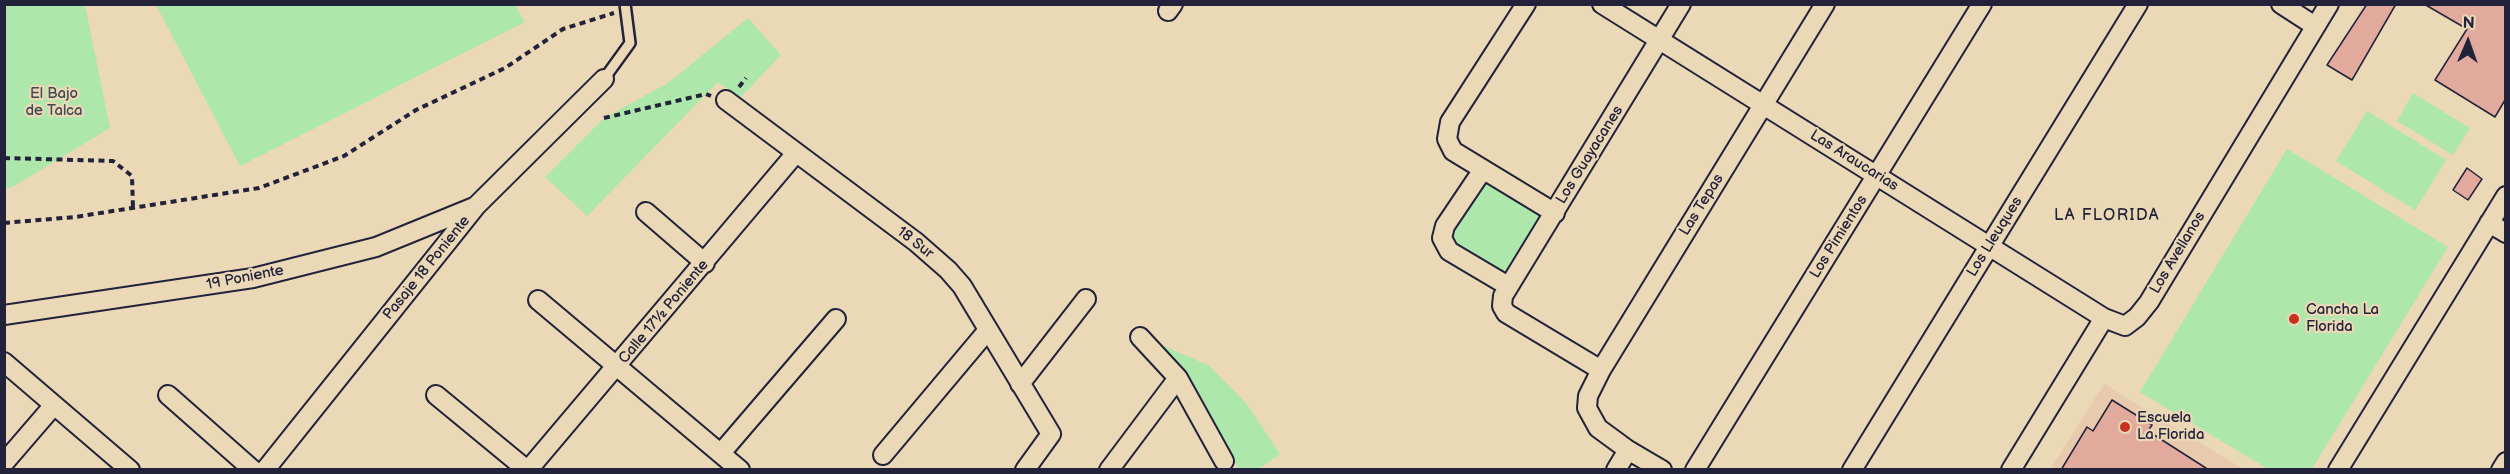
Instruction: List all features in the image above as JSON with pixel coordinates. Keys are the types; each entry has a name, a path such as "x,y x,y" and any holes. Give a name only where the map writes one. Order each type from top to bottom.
{"street":[{"path":"1526,4 1450,122 1447,132 1448,146 1482,171 1555,213"},
{"name":"Las Araucarias","path":"1602,4 2104,318"},
{"name":"Los Guayacanes","path":"1601,370 1506,314 1502,306 1508,286 1555,213 1681,4"},
{"name":"Las Tepas","path":"1628,450 1598,428 1587,408 1588,396 1601,370 1825,4"},
{"name":"Los Pimientos","path":"1695,470 1982,4"},
{"name":"Los Lleuques","path":"1852,470 2138,4"},
{"path":"2281,4 2315,26"},
{"name":"Los Avellanos","path":"2104,318 2125,326 2137,317 2149,302 2329,4"},
{"name":"Pasaje 18 Poniente","path":"265,470 477,205 604,79"},
{"name":"18 Sur","path":"726,100 916,242 948,270 962,286 1051,434 1025,470"},
{"name":"Calle 17½ Poniente","path":"528,470 796,153"},
{"path":"1482,171 1445,226 1442,238 1449,252 1508,286"},
{"path":"2338,470 2505,196"},
{"name":"19 Poniente","path":"4,315 252,278 296,268 376,247 477,205"},
{"path":"646,212 705,263"},
{"path":"2489,223 2505,233"},
{"path":"1020,384 1086,299"},
{"path":"538,300 740,470"},
{"path":"2011,470 2104,318"},
{"path":"721,453 836,319"},
{"path":"883,455 988,330"},
{"path":"1140,337 1178,378 1224,461"},
{"path":"4,362 130,470"},
{"path":"1109,470 1178,378"},
{"path":"168,395 253,470"},
{"path":"436,395 528,470"},
{"path":"4,463 54,405"},
{"path":"1616,470 1628,450 1662,470"},
{"path":"2501,470 2505,462"}],"lane":[{"path":"604,79 630,43 625,7"}],"path":[{"path":"4,223 75,217 259,188 344,156 416,110 505,68 563,29 625,7"},
{"path":"604,118 706,94"},
{"path":"4,158 113,161 132,176 133,208"}],"shaded area":[{"name":"Escuela La Florida","path":"2104,384 2243,469 2050,470"}],"green space":[{"name":"El Bajo de Talca","path":"4,5 85,5 110,128 11,188 4,188"},
{"path":"156,5 515,5 525,22 240,166"},
{"path":"748,18 781,55 740,98 718,82 587,216 545,177 604,118 668,83"},
{"path":"2413,93 2470,128 2453,155 2397,121"},
{"path":"2367,111 2446,160 2415,210 2336,161"},
{"name":"Cancha La Florida","path":"2287,149 2448,247 2312,469 2268,469 2140,392"},
{"path":"1482,171 1555,213 1508,286 1449,251 1445,226"},
{"path":"1164,346 1208,365 1246,403 1280,454 1259,469 1239,469"}],"building":[{"path":"2367,4 2396,4 2352,80 2327,65"},
{"path":"2424,4 2505,4 2505,100 2495,117 2435,80 2467,29"},
{"path":"2467,168 2482,179 2468,200 2453,190"},
{"name":"Escuela La Florida","path":"2112,400 2152,425 2148,431 2209,470 2061,470 2087,427 2093,431"}],"place":[{"name":"Cancha La Florida","path":"2294,319"},
{"name":"Escuela La Florida","path":"2125,427"}],"district":[{"name":"LA FLORIDA","path":"2107,216"}]}
